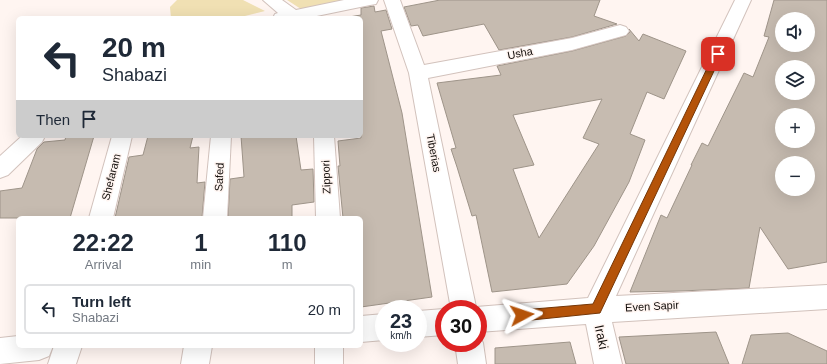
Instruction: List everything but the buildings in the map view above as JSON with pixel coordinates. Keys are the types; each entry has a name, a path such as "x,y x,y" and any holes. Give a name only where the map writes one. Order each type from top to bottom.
{"street":[{"path":"271,0 288,16"},
{"path":"294,16 370,0"},
{"name":"Tiberias","path":"392,0 418,73 462,300"},
{"path":"596,310 744,0"},
{"name":"Usha","path":"418,73 572,44 620,31"},
{"path":"0,169 33,138"},
{"name":"Shefaram","path":"102,216 121,138"},
{"name":"Safed","path":"216,216 221,138"},
{"name":"Zippori","path":"324,138 328,216"},
{"name":"Even Sapir","path":"487,318 596,310 827,297"},
{"name":"Iraki","path":"596,310 608,364"},
{"path":"363,329 375,328"},
{"path":"0,352 26,348"},
{"path":"62,364 67,348"},
{"path":"195,364 198,348"},
{"path":"328,364 329,348"},
{"path":"470,352 472,364"}],"shaded area":[{"path":"177,0 243,0 265,11 245,16 171,16 170,7"},
{"path":"287,0 352,0 301,9"}],"route":[{"path":"522,315 596,310 718,54"}]}
